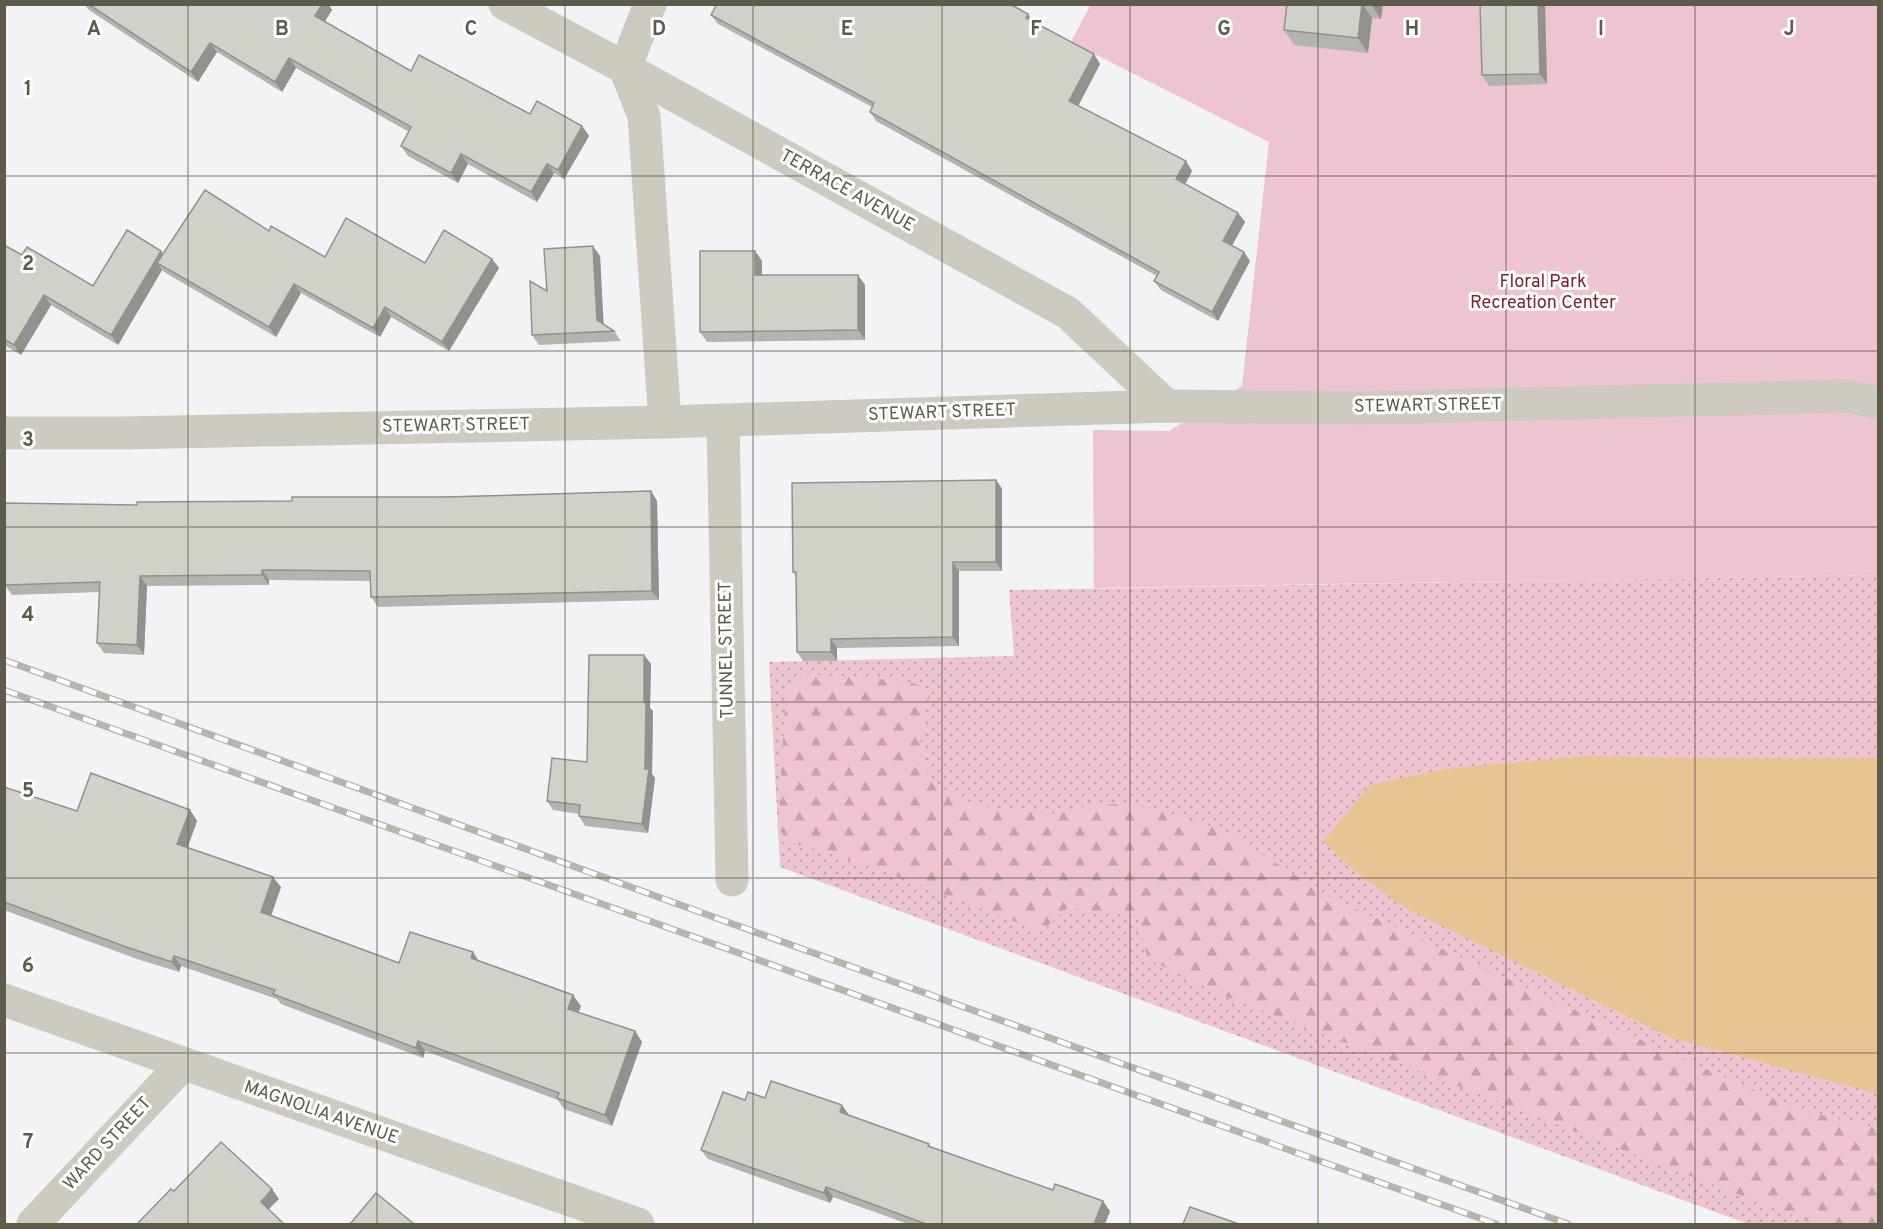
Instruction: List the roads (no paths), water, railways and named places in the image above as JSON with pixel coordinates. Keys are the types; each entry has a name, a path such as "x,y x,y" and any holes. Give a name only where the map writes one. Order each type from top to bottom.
{"street":[{"name":"TERRACE AVENUE","path":"505,4 1068,313 1167,406"},
{"path":"650,4 625,68 644,116 665,422"},
{"name":"STEWART STREET","path":"4,433 665,422 1167,406 1362,408 1849,396 1878,403"},
{"name":"TUNNEL STREET","path":"723,420 732,880"},
{"name":"MAGNOLIA AVENUE","path":"4,1000 638,1224"},
{"name":"WARD STREET","path":"33,1224 183,1064"}],"railway":[{"path":"4,660 1568,1224"},
{"path":"4,690 1496,1224"}],"park label":[{"name":"Floral Park Recreation Center","path":"1543,292"}]}
